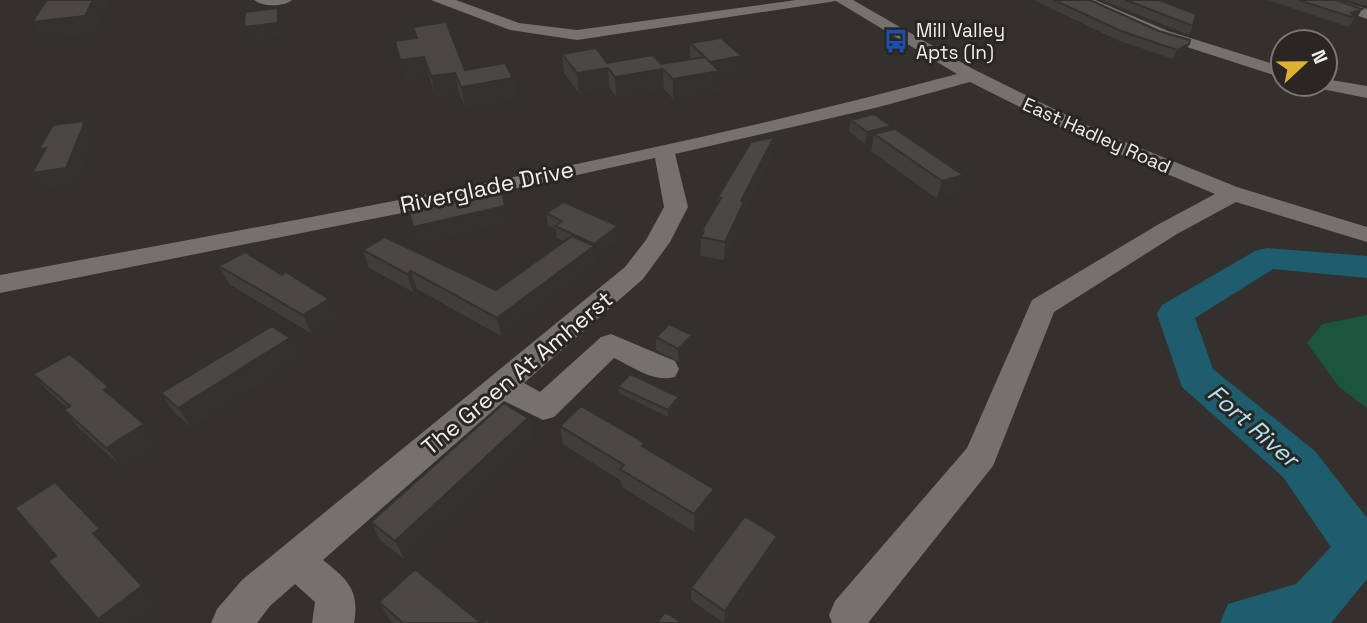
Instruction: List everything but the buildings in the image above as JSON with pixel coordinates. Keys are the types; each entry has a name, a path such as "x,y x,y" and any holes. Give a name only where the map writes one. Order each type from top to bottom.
{"street":[{"path":"261,0 285,0"},
{"path":"438,0 466,7 523,29 578,35 830,0"},
{"name":"East Hadley Road","path":"842,0 971,76 1080,129 1233,194 1367,235"},
{"path":"1082,0 1171,37 1269,68"},
{"path":"1322,0 1367,14"},
{"name":"Riverglade Drive","path":"0,284 417,203 898,97 971,76"},
{"path":"1339,87 1367,92"},
{"name":"The Green At Amherst","path":"232,623 248,600 634,273 657,242 676,207 664,150"},
{"path":"849,615 981,456 1042,307 1168,229 1233,194"},
{"path":"588,313 604,321 611,344 664,369"},
{"path":"503,386 543,408 611,344"},
{"path":"295,560 333,592 336,609 333,623"}],"green space":[{"path":"1367,315 1367,408 1339,387 1307,343 1322,324"}],"waterway":[{"name":"Fort River","path":"1247,623 1311,606 1361,549 1299,464 1196,377 1175,314 1267,258 1367,267"}],"place":[{"name":"Mill Valley Apts (In)","path":"896,41"}]}
